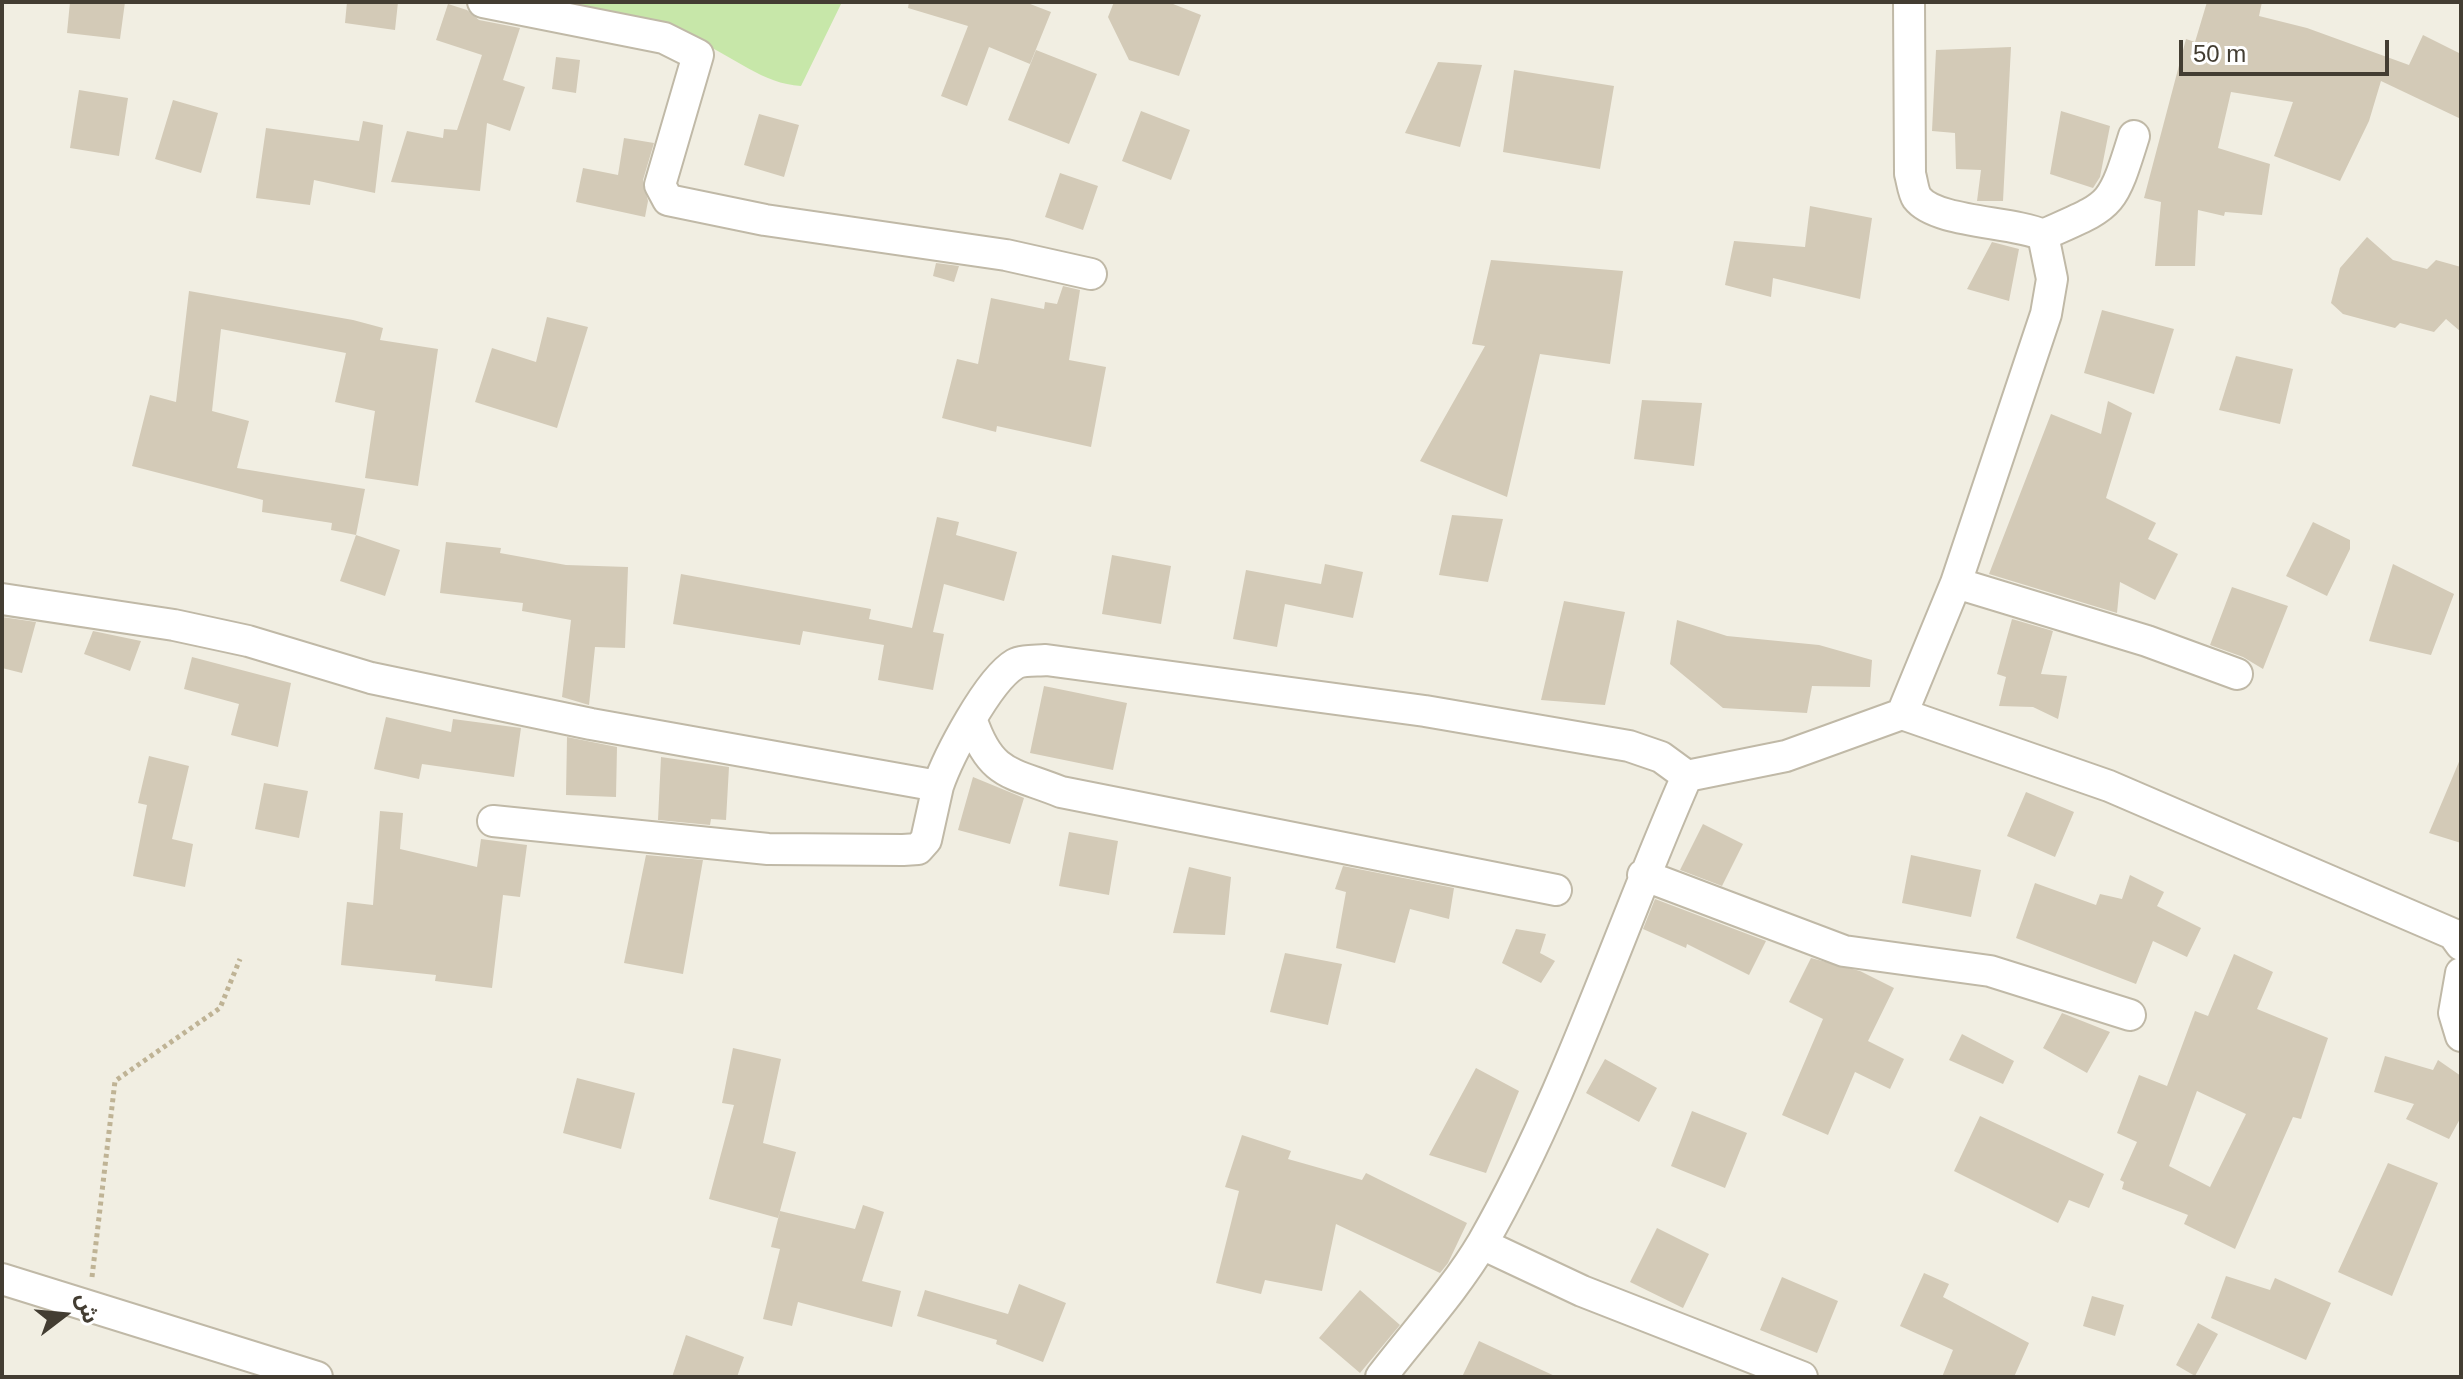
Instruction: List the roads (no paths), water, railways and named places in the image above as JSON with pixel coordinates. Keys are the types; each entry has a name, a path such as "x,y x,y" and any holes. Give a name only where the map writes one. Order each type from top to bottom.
{"street":[{"path":"483,2 664,38 698,55 660,185 668,200 765,220 1006,255 1091,274"},
{"path":"1909,2 1910,174 1917,198 1937,212 2027,228 2043,235 2109,203 2118,187 2134,136"},
{"path":"1902,714 1956,583 2046,314 2052,279 2043,235"},
{"path":"1956,583 2147,641 2237,674"},
{"path":"2,599 174,625 248,641 342,672 591,724 938,786"},
{"path":"493,821 768,849 918,849 926,840 947,759 995,684 1016,663 1046,660 1425,711 1629,746 1661,757 1687,776 1786,756 1902,714 2109,786 2453,934 2461,945"},
{"path":"972,721 988,760 1000,768 1061,792 1556,890"},
{"path":"1381,1377 1482,1244 1554,1100 1643,875 1687,776"},
{"path":"1643,875 1844,951 1990,971 2130,1015"},
{"path":"2461,973 2454,1013 2461,1036"},
{"path":"1482,1244 1582,1291 1802,1377"},
{"path":"2,1279 317,1377"}]}
